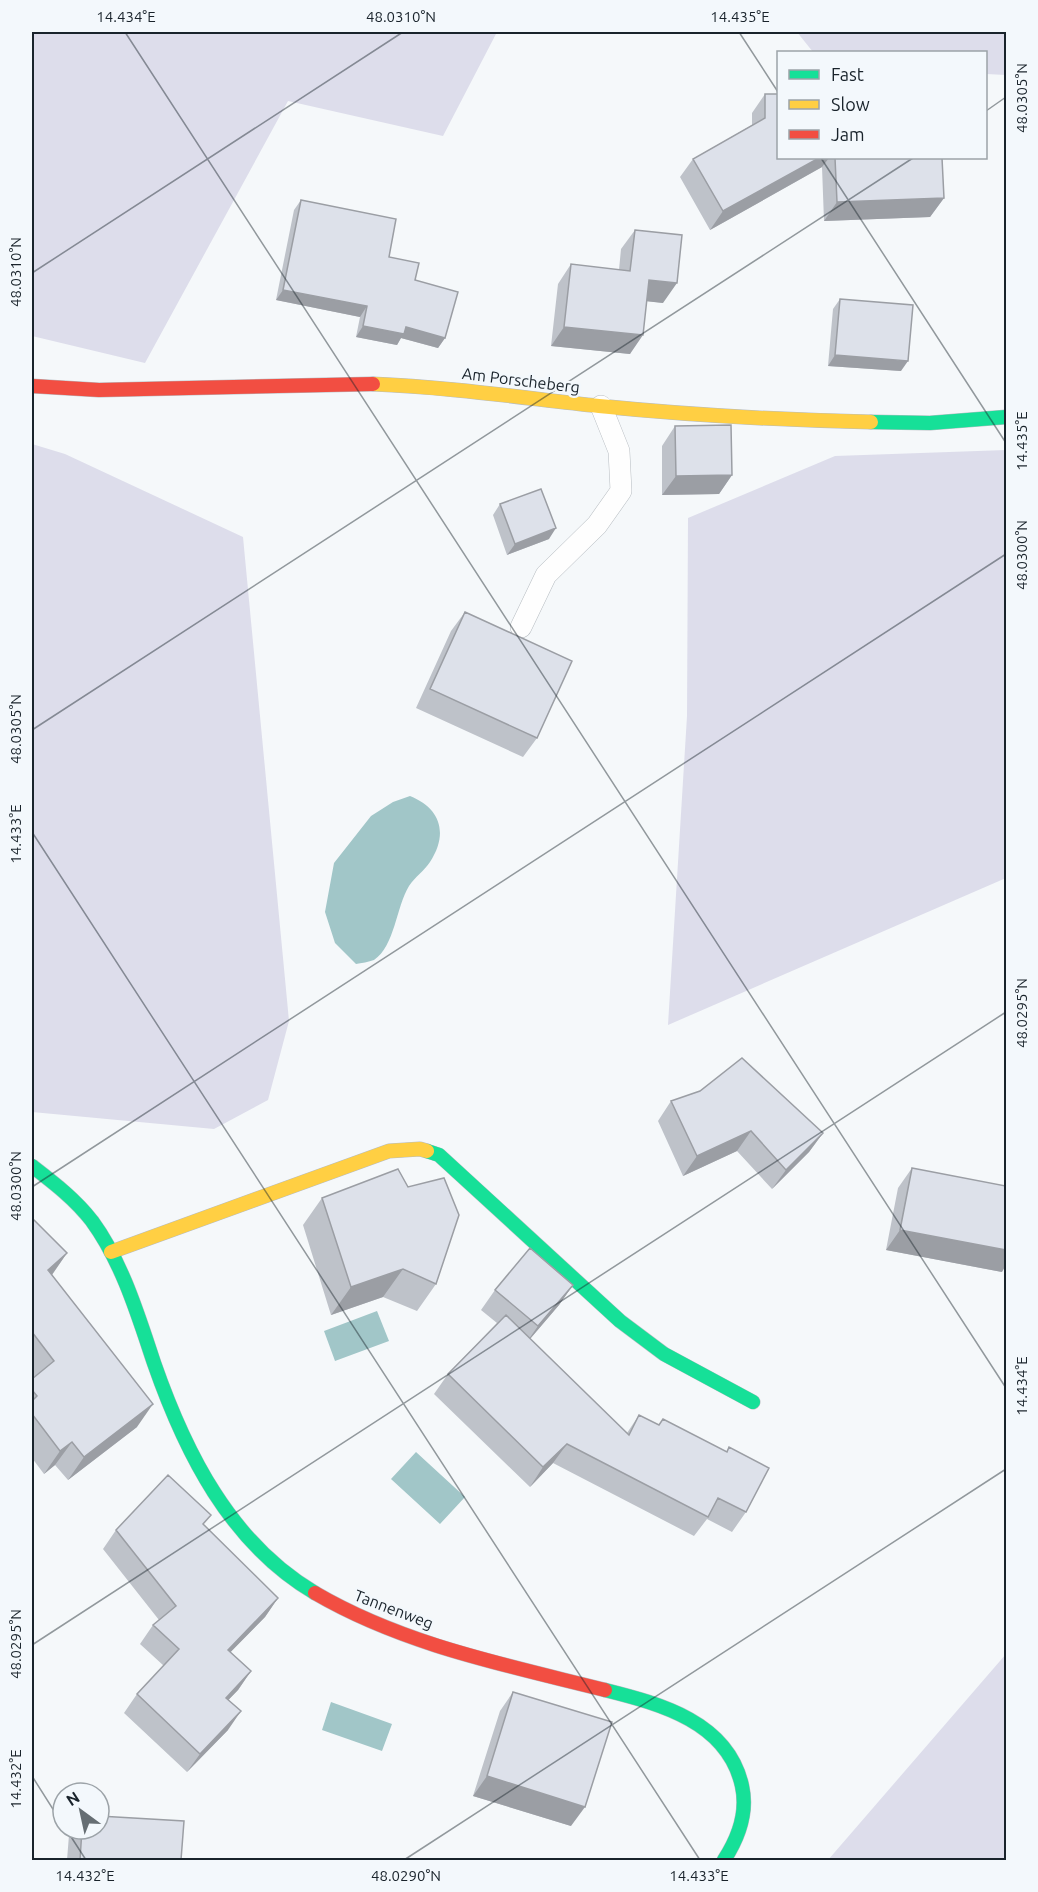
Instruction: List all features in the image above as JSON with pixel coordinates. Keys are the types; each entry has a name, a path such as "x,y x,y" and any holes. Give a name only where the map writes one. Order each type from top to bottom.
{"street":[{"name":"Am Porscheberg","path":"32,386 99,390 369,384 444,387 601,406 802,420 930,423 1006,417"},
{"path":"111,1252 389,1151 420,1149 439,1155 620,1321 664,1354 753,1402"},
{"name":"Tannenweg","path":"32,1166 68,1193 90,1217 111,1252 192,1457 240,1528 312,1591 395,1631 634,1698 677,1712 709,1731 732,1755 744,1784 744,1815 736,1846 724,1860"}],"lane":[{"path":"521,627 546,574 597,525 621,491 619,451 601,406"}],"shaded area":[{"path":"32,32 497,32 443,136 288,101 145,363 32,336"},
{"path":"797,32 1006,32 1006,75 987,74 987,51 812,51"},
{"path":"32,444 65,454 243,537 289,1021 268,1100 214,1129 32,1112"},
{"path":"1006,450 1006,878 668,1025 687,716 688,518 835,456"},
{"path":"1006,1654 1006,1860 828,1860"}],"water":[{"path":"410,796 428,807 435,815 440,832 436,851 430,862 409,886 391,936 381,954 374,960 356,964 335,943 325,912 334,863 371,816 393,802"},
{"path":"377,1311 389,1341 335,1361 324,1331"},
{"path":"416,1452 465,1497 440,1524 391,1479"},
{"path":"331,1702 392,1724 382,1751 322,1730"}],"building":[{"path":"765,94 777,94 777,159 817,159 723,211 693,159 765,118"},
{"path":"835,159 942,159 944,198 837,202"},
{"path":"301,200 396,219 389,257 419,263 415,280 458,292 445,338 406,327 404,334 363,326 367,306 283,290"},
{"path":"635,230 682,235 677,283 649,280 643,335 564,327 571,264 630,271"},
{"path":"840,299 913,305 908,361 835,355"},
{"path":"731,425 732,475 676,476 675,426"},
{"path":"541,489 556,528 515,544 500,504"},
{"path":"465,612 572,661 537,738 430,689"},
{"path":"742,1058 823,1133 786,1170 751,1131 697,1156 671,1101 700,1091"},
{"path":"912,1168 1006,1186 1006,1250 900,1230"},
{"path":"398,1169 408,1187 444,1178 459,1215 436,1284 403,1269 351,1287 322,1198"},
{"path":"32,1218 67,1253 48,1270 153,1404 84,1457 72,1442 60,1451 32,1414 32,1401 37,1396 32,1390 32,1379 54,1361 32,1332"},
{"path":"530,1248 573,1285 538,1326 495,1290"},
{"path":"506,1315 629,1435 639,1415 659,1425 663,1419 727,1452 729,1447 769,1468 746,1512 718,1498 708,1517 567,1444 543,1467 448,1374"},
{"path":"168,1475 211,1515 203,1524 278,1598 228,1650 251,1671 226,1698 241,1711 200,1754 137,1694 179,1649 153,1625 176,1606 116,1530"},
{"path":"513,1692 612,1722 585,1807 487,1776"},
{"path":"111,1817 184,1821 181,1860 80,1860 81,1841 111,1841"}],"traffic: fast":[{"path":"871,422 930,423 1006,417"},
{"path":"427,1151 439,1155 620,1321 664,1354 753,1402"},
{"path":"32,1166 79,1206 103,1237 121,1271 180,1429 214,1493 258,1548 285,1572 315,1593"},
{"path":"605,1690 648,1702 689,1719 723,1746 734,1764 744,1796 741,1825 724,1860"}],"traffic: slow":[{"path":"373,384 458,390 667,412 871,422"},
{"path":"111,1252 389,1151 420,1149 427,1151"}],"traffic: jam":[{"path":"32,386 99,390 373,384"},
{"path":"315,1593 384,1627 420,1640 456,1652 605,1690"}]}
